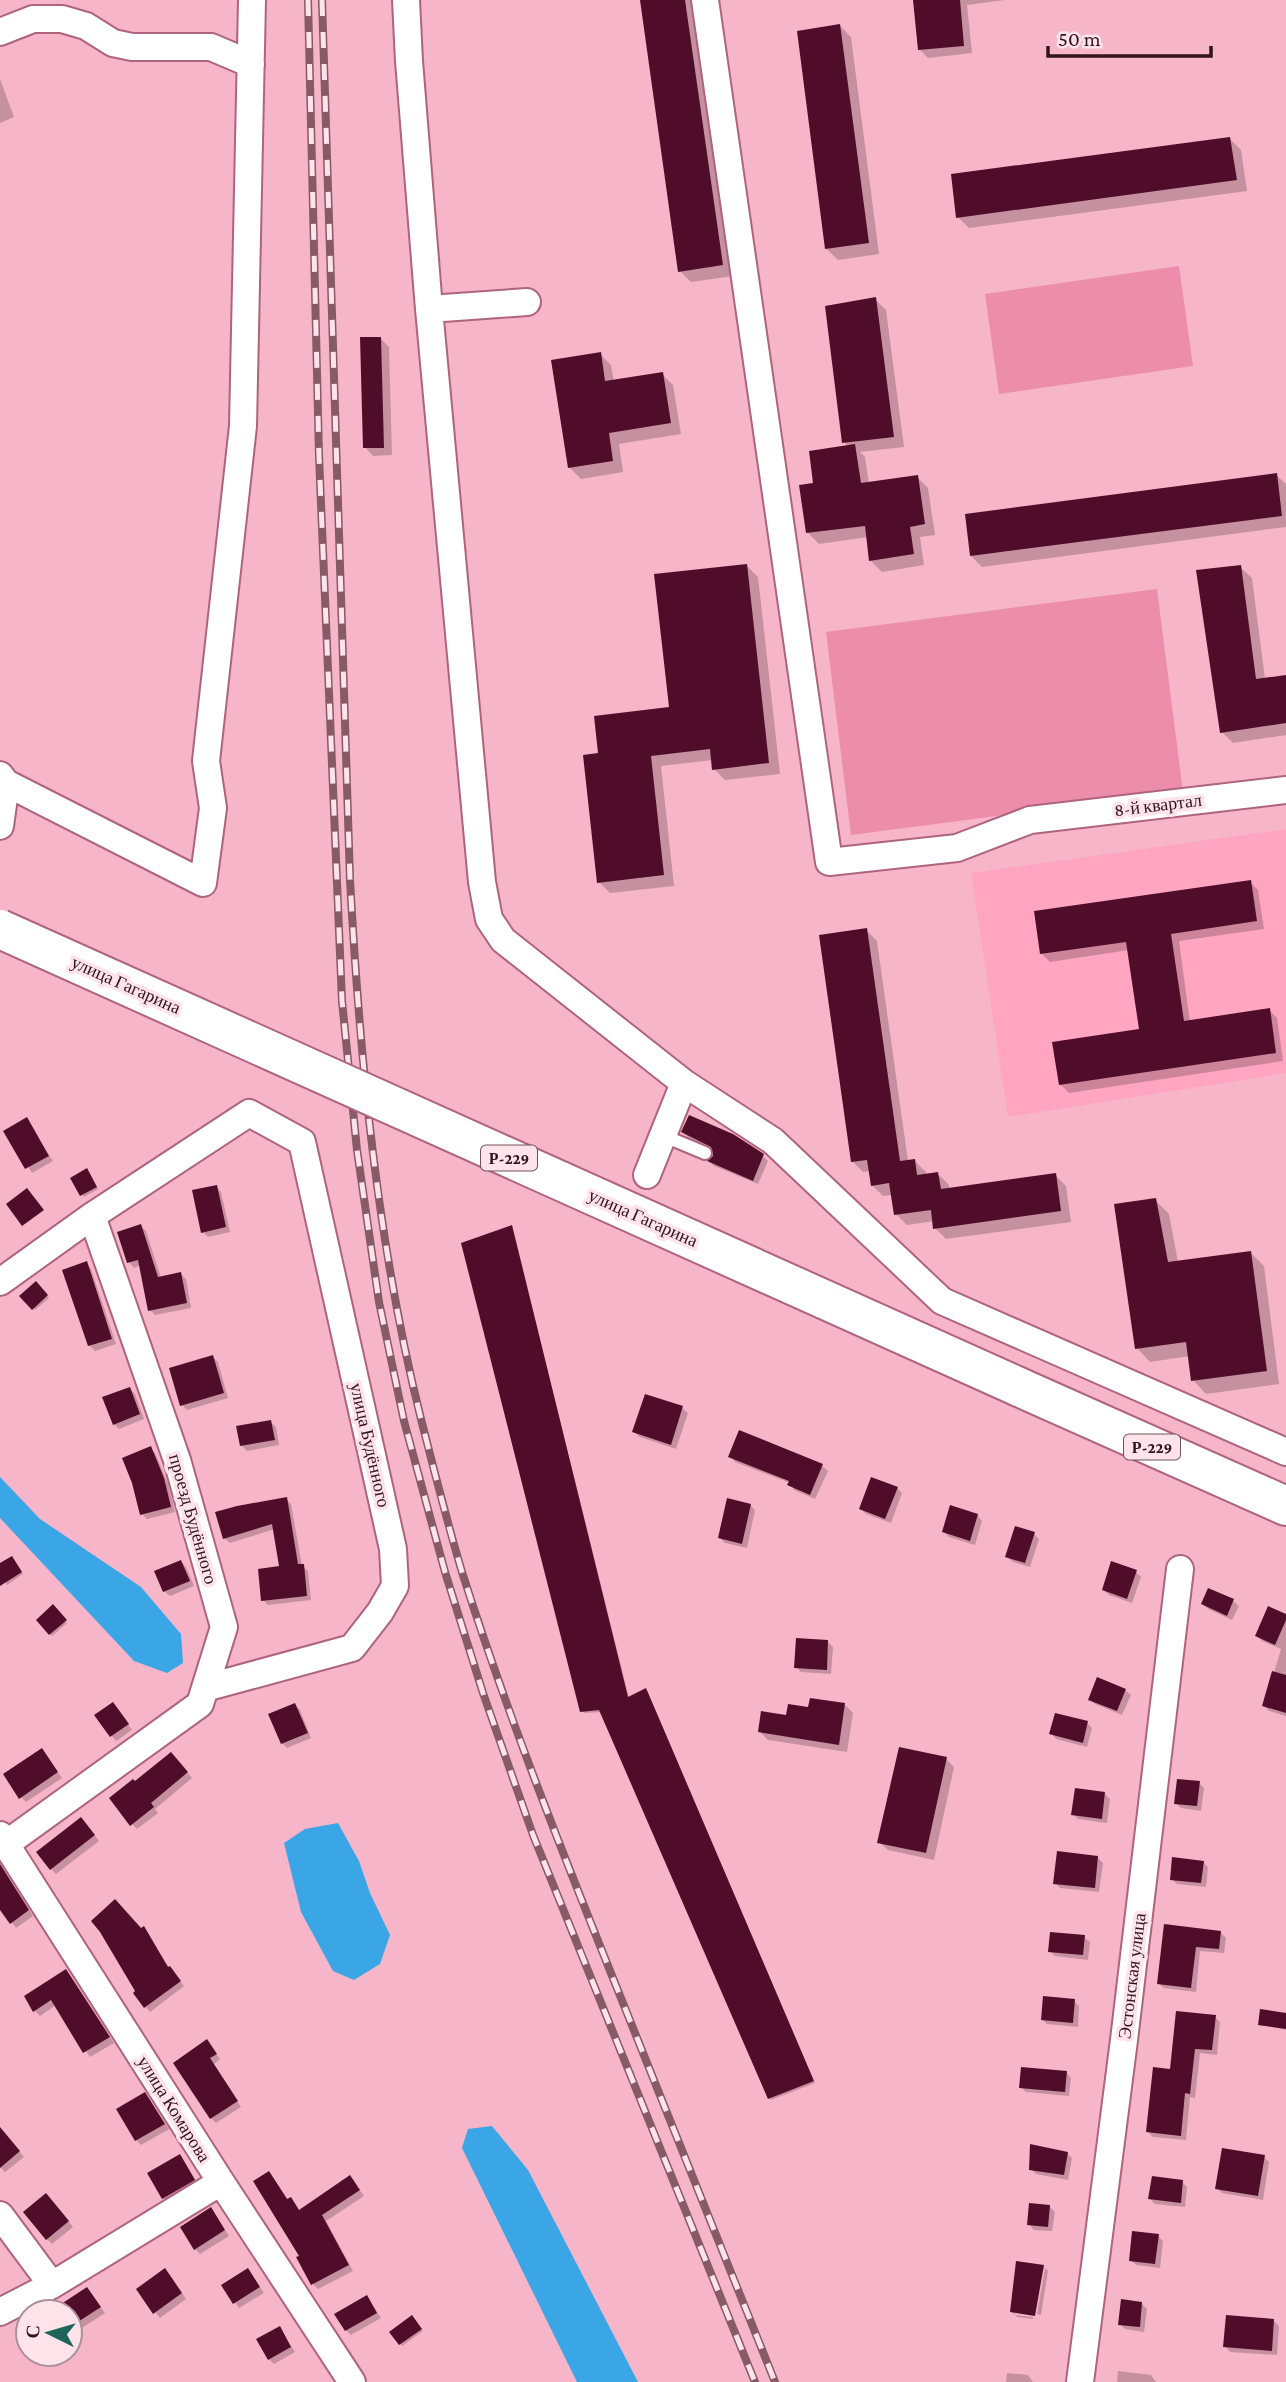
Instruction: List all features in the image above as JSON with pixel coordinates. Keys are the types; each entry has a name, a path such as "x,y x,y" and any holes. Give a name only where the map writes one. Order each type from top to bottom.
{"main road":[{"name":"улица Гагарина","path":"0,929 1286,1506"}],"street":[{"path":"0,826 3,779 203,883 213,808 206,761 243,426 252,0"},
{"path":"406,0 429,309 482,882 489,919 503,940 684,1083 773,1142 942,1301 1286,1452"},
{"name":"8-й квартал","path":"705,0 829,862 957,848 1030,820 1286,790"},
{"path":"0,32 33,19 62,19 86,26 113,43 132,47 211,47 251,64"},
{"path":"429,309 527,302"},
{"path":"647,1175 684,1083"},
{"name":"улица Будённого","path":"92,1216 249,1113 302,1142 393,1549 396,1586 352,1648 205,1688"},
{"path":"0,1282 92,1216"},
{"name":"проезд Будённого","path":"3,1840 200,1704 224,1626 177,1460 92,1216"},
{"name":"Эстонская улица","path":"1080,2382 1180,1569"},
{"name":"улица Комарова","path":"3,1840 352,2382"},
{"path":"0,2312 52,2286 221,2182"},
{"path":"0,2215 52,2286"}],"lane":[{"path":"664,1136 705,1153"}],"shaded area":[{"path":"1179,266 1193,366 999,394 985,294"},
{"path":"1157,589 1183,792 851,835 826,632"},
{"path":"1286,829 1286,1073 1008,1117 971,873"}],"water":[{"path":"0,1477 40,1519 141,1587 181,1634 183,1663 167,1673 134,1661 0,1518"},
{"path":"338,1823 359,1861 370,1893 390,1935 380,1964 354,1980 333,1971 301,1912 284,1843 305,1829"},
{"path":"492,2126 528,2170 638,2382 577,2382 462,2148 468,2129"}],"building":[{"path":"640,0 685,0 723,265 678,272"},
{"path":"913,0 960,0 964,46 918,50"},
{"path":"840,24 869,243 825,249 797,31"},
{"path":"1230,137 1237,180 956,218 951,174"},
{"path":"876,297 894,437 842,443 825,306"},
{"path":"360,337 381,337 384,448 363,448"},
{"path":"601,352 605,381 663,372 671,423 609,433 613,461 568,468 551,360"},
{"path":"855,444 861,483 918,475 925,524 910,527 914,554 869,561 865,526 806,533 799,485 813,483 809,451"},
{"path":"1277,473 1282,516 970,556 965,514"},
{"path":"747,564 769,763 712,770 710,749 651,756 664,875 597,883 583,755 598,753 594,716 669,707 654,574"},
{"path":"1241,565 1256,679 1286,675 1286,723 1220,733 1196,570"},
{"path":"1251,880 1257,921 1171,934 1184,1021 1270,1008 1276,1053 1059,1085 1052,1042 1139,1029 1126,942 1040,954 1034,911"},
{"path":"867,928 900,1161 915,1159 917,1175 938,1172 941,1189 1056,1173 1061,1211 933,1229 931,1210 894,1215 889,1183 871,1186 867,1160 851,1162 819,935"},
{"path":"689,1115 733,1134 764,1154 753,1181 707,1161 713,1156 711,1147 681,1132"},
{"path":"27,1117 49,1156 25,1169 3,1131"},
{"path":"87,1168 97,1187 80,1196 70,1178"},
{"path":"217,1185 226,1227 201,1233 192,1190"},
{"path":"27,1188 44,1210 22,1226 6,1204"},
{"path":"1156,1198 1168,1262 1251,1251 1267,1371 1191,1381 1186,1342 1135,1349 1114,1204"},
{"path":"141,1224 158,1277 181,1272 187,1303 148,1311 138,1260 127,1263 117,1232"},
{"path":"512,1225 628,1697 646,1688 814,2081 768,2099 599,1710 580,1712 461,1243"},
{"path":"87,1261 112,1339 88,1346 62,1270"},
{"path":"36,1281 48,1295 32,1310 19,1296"},
{"path":"213,1355 224,1393 180,1406 169,1368"},
{"path":"130,1387 140,1414 113,1425 102,1397"},
{"path":"645,1394 683,1406 671,1445 632,1432"},
{"path":"271,1420 275,1440 240,1446 236,1426"},
{"path":"739,1430 823,1464 810,1495 787,1485 789,1481 728,1457"},
{"path":"151,1446 164,1478 171,1507 140,1515 122,1458"},
{"path":"871,1477 898,1487 885,1519 859,1509"},
{"path":"287,1497 298,1564 304,1564 307,1596 261,1601 258,1569 279,1566 272,1524 223,1539 215,1512"},
{"path":"727,1498 751,1504 742,1544 718,1538"},
{"path":"950,1505 978,1514 970,1541 942,1532"},
{"path":"1015,1526 1035,1532 1025,1563 1005,1557"},
{"path":"12,1556 22,1572 0,1586 0,1563"},
{"path":"181,1560 190,1581 163,1592 154,1571"},
{"path":"1111,1561 1137,1570 1127,1599 1102,1590"},
{"path":"1208,1588 1234,1599 1227,1616 1201,1604"},
{"path":"53,1604 67,1620 49,1635 36,1620"},
{"path":"1268,1606 1286,1614 1275,1645 1255,1636"},
{"path":"796,1638 828,1640 827,1670 794,1668"},
{"path":"1272,1671 1286,1675 1286,1713 1262,1706"},
{"path":"1097,1677 1126,1689 1117,1711 1088,1700"},
{"path":"810,1698 845,1703 839,1745 758,1732 761,1711 786,1715 788,1704 808,1707"},
{"path":"113,1702 129,1724 110,1737 94,1715"},
{"path":"295,1703 308,1733 281,1744 268,1714"},
{"path":"1055,1713 1088,1721 1083,1743 1049,1734"},
{"path":"899,1747 947,1757 926,1853 877,1843"},
{"path":"42,1748 58,1772 19,1799 3,1774"},
{"path":"171,1752 188,1772 151,1803 154,1807 130,1826 109,1798"},
{"path":"1177,1779 1200,1781 1197,1806 1174,1804"},
{"path":"1075,1788 1105,1792 1102,1819 1071,1815"},
{"path":"81,1817 95,1835 50,1870 36,1852"},
{"path":"1057,1851 1098,1856 1095,1888 1053,1884"},
{"path":"1172,1857 1204,1861 1201,1883 1170,1880"},
{"path":"0,1864 29,1910 10,1924 0,1910"},
{"path":"115,1899 141,1928 144,1926 168,1967 170,1966 181,1981 144,2008 91,1921"},
{"path":"1164,1924 1221,1931 1219,1949 1196,1947 1191,1988 1157,1984"},
{"path":"1050,1932 1085,1935 1083,1955 1048,1952"},
{"path":"66,1969 110,2037 83,2053 51,2000 33,2012 24,1996"},
{"path":"1043,1996 1075,1999 1073,2023 1041,2020"},
{"path":"1260,2009 1286,2013 1286,2029 1258,2025"},
{"path":"1176,2011 1216,2015 1212,2050 1195,2049 1190,2094 1185,2093 1181,2136 1146,2132 1153,2067 1170,2069"},
{"path":"207,2039 217,2054 210,2058 238,2101 210,2119 173,2063"},
{"path":"1021,2067 1067,2071 1065,2092 1019,2088"},
{"path":"145,2092 165,2124 135,2141 116,2109"},
{"path":"0,2127 20,2151 0,2168"},
{"path":"1030,2144 1068,2152 1064,2175 1029,2170"},
{"path":"1222,2148 1265,2155 1258,2196 1215,2189"},
{"path":"180,2154 195,2180 162,2199 147,2173"},
{"path":"269,2171 287,2199 291,2197 299,2210 350,2175 360,2190 322,2215 349,2265 311,2285 296,2257 299,2256 253,2181"},
{"path":"1152,2176 1183,2180 1181,2203 1148,2199"},
{"path":"46,2193 69,2221 46,2240 23,2212"},
{"path":"1029,2203 1050,2205 1048,2227 1027,2225"},
{"path":"211,2207 225,2230 194,2250 180,2227"},
{"path":"1132,2231 1159,2234 1155,2264 1129,2261"},
{"path":"1016,2261 1044,2265 1035,2316 1010,2312"},
{"path":"165,2268 182,2293 153,2314 136,2289"},
{"path":"248,2268 260,2287 233,2304 221,2285"},
{"path":"87,2287 101,2307 84,2318 84,2298 70,2298"},
{"path":"367,2295 377,2313 345,2331 334,2314"},
{"path":"1121,2299 1142,2302 1140,2327 1118,2325"},
{"path":"412,2315 422,2329 399,2345 389,2332"},
{"path":"1226,2315 1274,2319 1272,2351 1223,2347"},
{"path":"280,2326 291,2347 268,2360 256,2339"}],"railway":[{"path":"308,0 319,456 342,1001 357,1150 379,1302 404,1421 445,1572 483,1693 533,1835 755,2382"},
{"path":"322,0 350,880 365,1084 393,1286 421,1419 446,1515 499,1682 539,1792 775,2382"}]}
